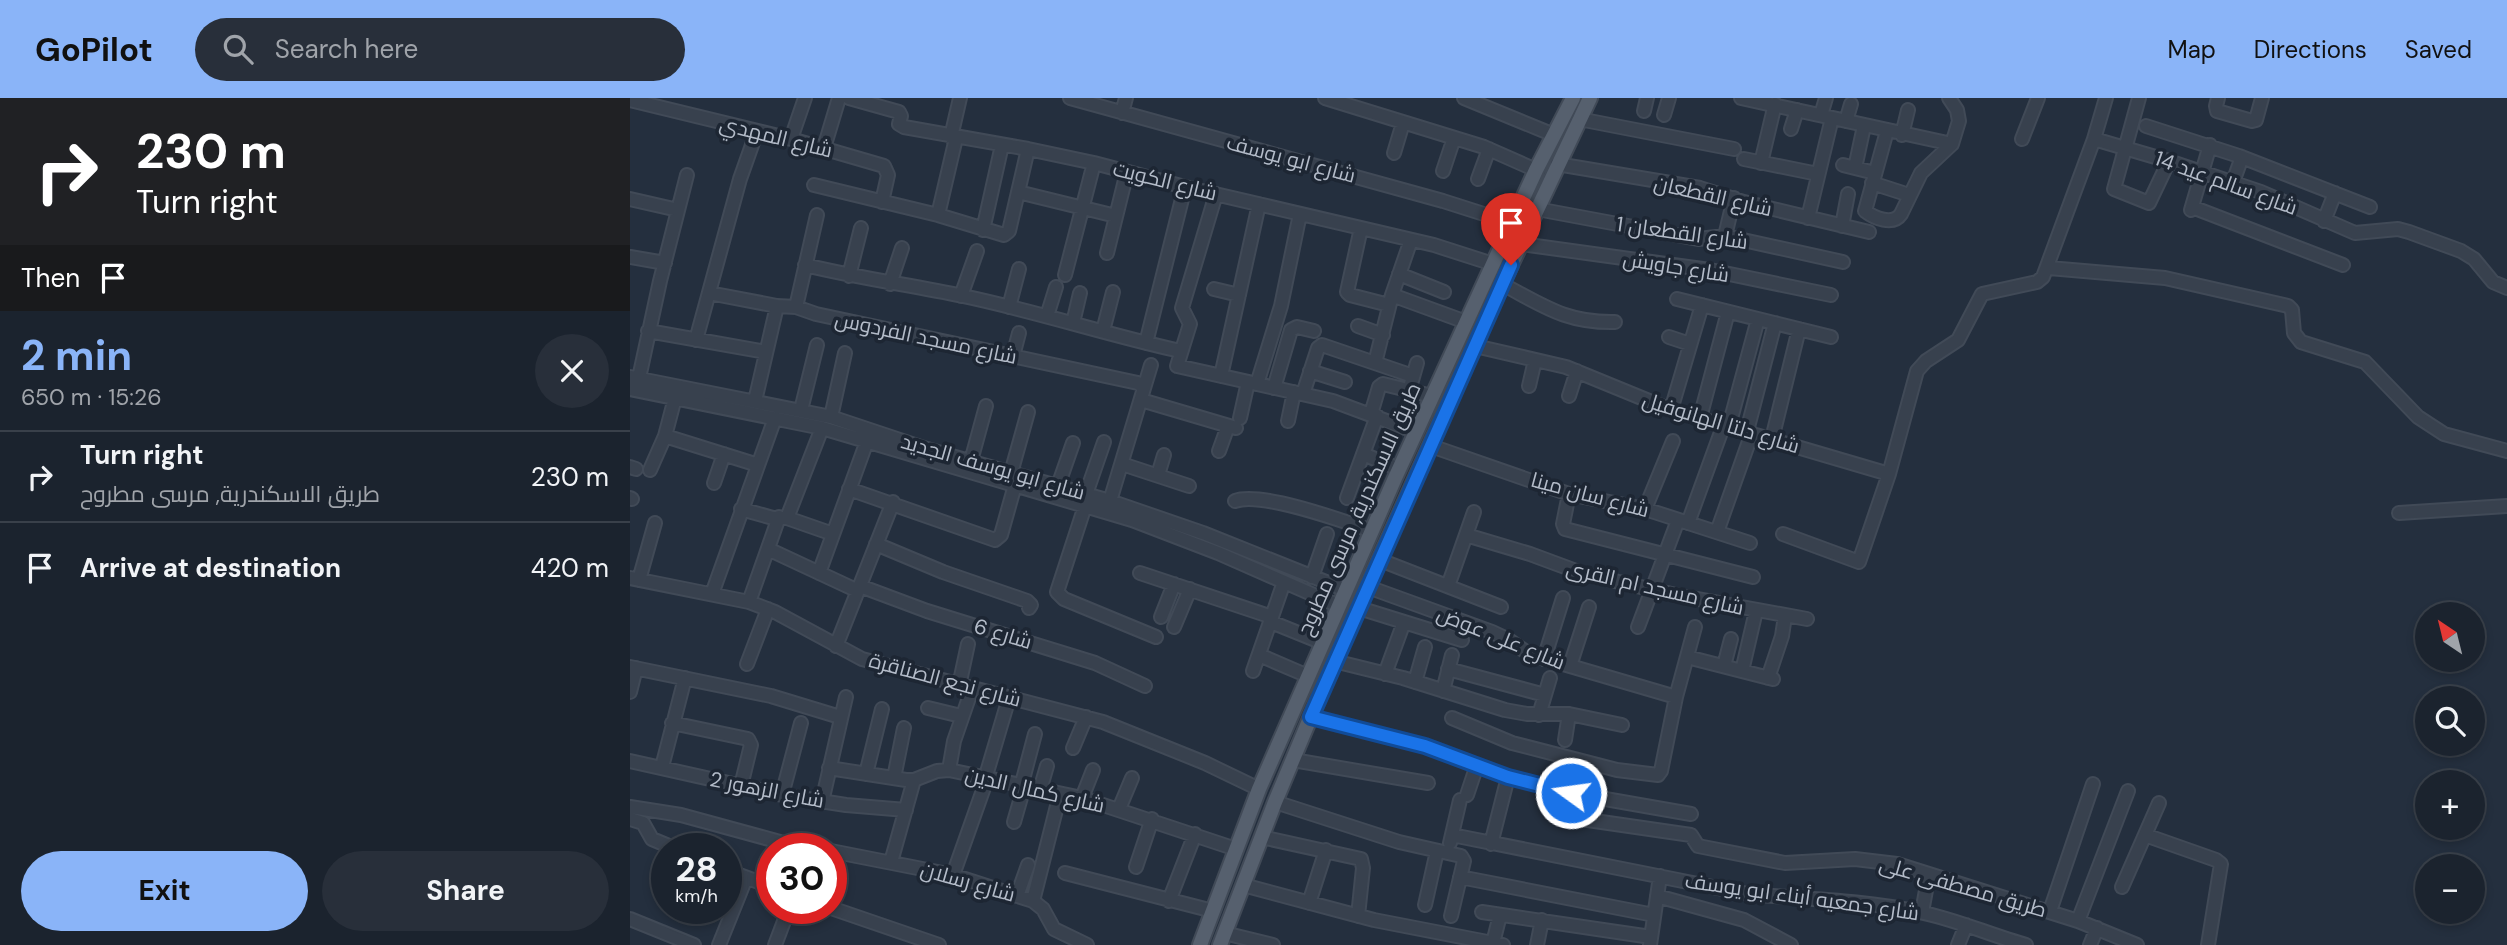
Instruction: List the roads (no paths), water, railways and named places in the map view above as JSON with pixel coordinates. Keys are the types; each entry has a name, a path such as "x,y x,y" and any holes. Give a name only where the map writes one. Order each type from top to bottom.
{"main road":[{"name":"طريق الاسكندرية, مرسى مطروح","path":"1200,945 1259,789 1322,643 1536,170 1573,98"},
{"name":"طريق الاسكندرية, مرسى مطروح","path":"1222,939 1294,755 1334,662 1536,209 1590,98"},
{"path":"1397,473 1414,485"},
{"path":"1278,744 1294,755"}],"street":[{"path":"791,139 805,98"},
{"path":"824,148 839,98"},
{"name":"شارع الكويت","path":"849,98 899,112 899,124 902,127 1094,163 1411,240 1493,264"},
{"path":"939,215 960,98"},
{"path":"1122,113 1126,98"},
{"path":"1464,98 1554,135"},
{"path":"1664,115 1669,98"},
{"path":"1741,98 1952,144"},
{"path":"1808,218 1818,174 1826,98"},
{"path":"1887,131 1865,209 1867,213 1892,221 1897,220 1921,173 1952,144 1959,121 1957,110 1949,98"},
{"path":"2022,139 2038,98"},
{"path":"1783,534 1859,562 1889,474 1912,384 1921,365 1958,340 1982,294 2037,282 2049,268 2106,98"},
{"path":"2139,98 2114,187 2118,192 2149,203 2169,160"},
{"path":"2218,98 2217,111 2252,121 2256,120 2262,98"},
{"name":"شارع ابو يوسف","path":"1077,99 1443,201 1512,223"},
{"path":"1332,99 1489,149 1536,170"},
{"name":"شارع المهدي","path":"630,100 675,104 757,131 884,166 888,175 882,202"},
{"path":"1761,163 1775,104"},
{"path":"1846,121 1851,104"},
{"path":"1791,129 1797,110"},
{"path":"1902,135 1908,110"},
{"path":"1579,119 1818,174"},
{"path":"1394,153 1402,123"},
{"path":"2146,125 2210,145 2370,207"},
{"path":"1864,126 1849,166 1902,193"},
{"path":"696,340 740,179 757,131"},
{"path":"1443,171 1454,138"},
{"name":"شارع سالم عيد 14","path":"2094,139 2169,160 2261,192 2355,233 2398,229 2409,232 2461,251 2474,259 2493,282 2507,288"},
{"path":"983,230 1002,145"},
{"path":"2210,145 2192,208 2343,265"},
{"path":"814,185 939,215 1001,236 1009,231 1028,149"},
{"path":"1478,179 1489,149"},
{"path":"2233,182 2242,157"},
{"path":"1065,275 1094,163"},
{"name":"شارع القطعان","path":"1557,164 1700,188 1869,232"},
{"path":"1107,253 1127,172"},
{"path":"635,377 687,175"},
{"path":"1146,343 1185,187"},
{"path":"1018,192 1116,216"},
{"path":"2324,221 2334,193"},
{"path":"1216,194 1182,308 1190,324 1178,368 1333,401 1416,432"},
{"path":"1842,226 1848,194"},
{"path":"1725,236 1734,198"},
{"path":"630,199 678,210"},
{"name":"شارع القطعان 1","path":"1521,203 1536,209 1698,239 1725,236 1843,262"},
{"path":"1221,376 1259,204"},
{"path":"1219,451 1235,424 1253,383 1281,306 1300,214"},
{"path":"796,307 817,215"},
{"path":"849,276 861,228"},
{"path":"1361,228 1347,292 1350,295 1391,300 1466,322"},
{"path":"1375,363 1391,300 1411,240"},
{"name":"شارع جاويش","path":"1521,244 1710,270 1830,295"},
{"path":"890,284 902,247"},
{"path":"961,296 977,251"},
{"path":"630,257 665,263"},
{"path":"805,265 1047,316 1176,350 1180,354"},
{"path":"2049,268 2165,278 2288,306 2292,310 2294,333 2301,342 2365,362 2418,417 2444,435 2507,451"},
{"path":"1009,307 1019,269"},
{"path":"1399,274 1444,292"},
{"path":"1502,284 1553,312 1573,319 1615,322"},
{"path":"1047,316 1056,287"},
{"path":"1214,289 1239,295"},
{"path":"1103,331 1113,292"},
{"name":"شارع مسجد الفردوس","path":"709,293 796,307 816,314 1138,383 1142,394 1235,424"},
{"path":"1073,323 1080,293"},
{"path":"1677,299 1831,337"},
{"path":"1671,410 1702,305"},
{"path":"755,401 777,306"},
{"path":"1700,418 1728,312"},
{"path":"1639,627 1666,554 1726,425 1758,319"},
{"path":"1717,532 1749,432 1775,323"},
{"path":"1358,326 1382,335"},
{"path":"1274,388 1291,330 1295,327 1314,331"},
{"path":"1772,439 1799,329"},
{"path":"648,331 765,352"},
{"path":"1013,356 1019,333"},
{"path":"1669,337 1690,344"},
{"path":"801,410 817,345"},
{"path":"1288,421 1318,348 1322,345 1375,363 1415,370 1409,391"},
{"name":"شارع دلتا الهانوفيل","path":"1475,346 1577,371 1634,397 1671,410 1889,474"},
{"path":"831,417 845,353"},
{"path":"1529,386 1535,360"},
{"path":"1110,501 1151,365"},
{"path":"1310,371 1345,382"},
{"path":"1569,396 1577,371"},
{"name":"شارع ابو يوسف الجديد","path":"635,377 831,417 926,454 1086,500 1110,501 1203,533 1346,590"},
{"path":"1347,498 1363,454 1381,385 1432,396"},
{"name":"شارع ابو يوسف الجديد","path":"630,389 822,428 926,454 971,461 1013,479 1058,486 1339,606"},
{"path":"650,470 675,398"},
{"path":"971,461 986,406"},
{"path":"849,489 893,502 995,540 1001,535 1028,412"},
{"path":"712,594 775,418"},
{"path":"749,602 768,549 822,428"},
{"path":"664,436 758,465"},
{"path":"819,573 867,441"},
{"path":"1645,509 1673,441"},
{"path":"1104,442 1058,592 1064,599 1156,637"},
{"path":"1058,486 1073,443"},
{"name":"شارع سان مينا","path":"1431,446 1569,494 1645,509 1750,543"},
{"path":"714,483 724,454"},
{"path":"1363,454 1397,473"},
{"path":"1158,475 1164,456"},
{"path":"1122,464 1189,486"},
{"path":"1569,494 1563,524 1565,529 1754,577"},
{"path":"1235,501 1255,499 1296,508 1372,531"},
{"path":"836,646 893,502"},
{"path":"2399,513 2507,506"},
{"path":"741,509 783,518 833,534"},
{"path":"1448,586 1474,512"},
{"path":"634,579 655,523"},
{"path":"1312,577 1327,534"},
{"name":"شارع مسجد ام القرى","path":"1466,535 1530,554 1570,570 1653,590 1807,620"},
{"path":"876,544 943,572 1030,602 1030,608"},
{"name":"شارع 6","path":"768,549 859,589 1095,663 1145,686"},
{"path":"1380,560 1501,607"},
{"path":"1140,573 1191,589 1322,643"},
{"name":"شارع نجع الصناقرة","path":"634,579 749,602 768,609 862,659 1086,717 1136,734 1259,789"},
{"path":"1253,671 1284,582"},
{"path":"1161,617 1174,584"},
{"name":"شارع على عوض","path":"1368,587 1492,632 1529,654 1676,697"},
{"path":"1174,627 1191,589"},
{"path":"1544,659 1563,597"},
{"path":"1570,666 1589,607"},
{"path":"1359,608 1462,640"},
{"path":"747,664 768,609"},
{"path":"1742,671 1756,611"},
{"path":"1687,657 1770,678 1785,616"},
{"path":"1385,674 1404,622"},
{"path":"1452,718 1512,743 1617,770 1655,775 1661,771 1676,697 1695,628"},
{"path":"1724,666 1731,639"},
{"path":"949,771 961,716 968,644"},
{"path":"1415,682 1425,648"},
{"path":"1259,655 1308,676"},
{"path":"1443,691 1452,655"},
{"path":"1334,662 1415,682 1505,710 1539,715 1569,713 1622,725"},
{"path":"630,692 633,668 771,696 840,717"},
{"path":"1448,669 1545,695"},
{"path":"662,768 685,678"},
{"path":"1539,715 1550,678"},
{"path":"822,802 846,697"},
{"path":"953,875 986,779 1009,698"},
{"path":"928,708 961,716"},
{"path":"866,774 882,709"},
{"path":"1565,740 1569,713"},
{"path":"1073,748 1086,717"},
{"path":"1311,717 1425,746 1508,777 1571,793 1691,814"},
{"path":"672,723 746,737 751,745 741,786"},
{"path":"782,795 801,723"},
{"path":"894,778 904,728"},
{"path":"1014,822 1035,734"},
{"path":"1294,755 1428,783"},
{"name":"شارع الزهور 2","path":"630,761 782,795 822,802 906,810"},
{"path":"1424,905 1477,765"},
{"path":"1040,790 1047,766"},
{"name":"شارع كمال الدين","path":"829,768 914,780 937,771 949,771 1082,798 1236,849"},
{"path":"1082,798 1093,770"},
{"path":"1491,844 1508,777"},
{"path":"1119,809 1132,778"},
{"path":"891,862 914,780"},
{"path":"2050,911 2093,784"},
{"path":"2078,920 2128,791"},
{"name":"طريق مصطفى على","path":"1571,793 1564,813 1566,816 1691,835 1697,846 1784,863 1855,859 1897,864 2078,920 2137,945"},
{"path":"1033,901 1060,794"},
{"path":"1275,802 1399,842 1463,858 1451,916"},
{"path":"2122,887 2159,803"},
{"path":"630,807 681,815 756,835"},
{"path":"630,819 643,823 651,837"},
{"path":"1136,867 1152,820"},
{"path":"1169,901 1195,834"},
{"name":"شارع جمعيه أبناء ابو يوسف","path":"1452,835 1748,894 1866,903 1922,912 2021,944"},
{"path":"2145,835 2221,864 2208,945"},
{"path":"1261,837 1357,857 1363,863 1358,916"},
{"path":"1308,903 1326,850"},
{"name":"شارع رسلان","path":"847,854 953,875 1033,901 1043,909 1054,929 1087,945"},
{"path":"1017,896 1028,865"},
{"path":"1065,873 1213,911"},
{"path":"1922,912 1929,874"},
{"path":"742,876 756,881"},
{"path":"1482,912 1542,920 1620,939 1650,941 1660,876"},
{"path":"1460,877 1654,915"},
{"path":"719,945 747,878"},
{"path":"1242,885 1358,916 1498,944 1500,915"},
{"path":"1657,896 1744,920 1791,945"},
{"path":"847,915 912,941 939,945"},
{"path":"630,919 694,945"},
{"path":"1537,945 1542,920"},
{"path":"775,945 783,924"},
{"path":"1958,945 1966,925"},
{"path":"2090,945 2097,928"},
{"path":"1222,939 1273,945"}]}
